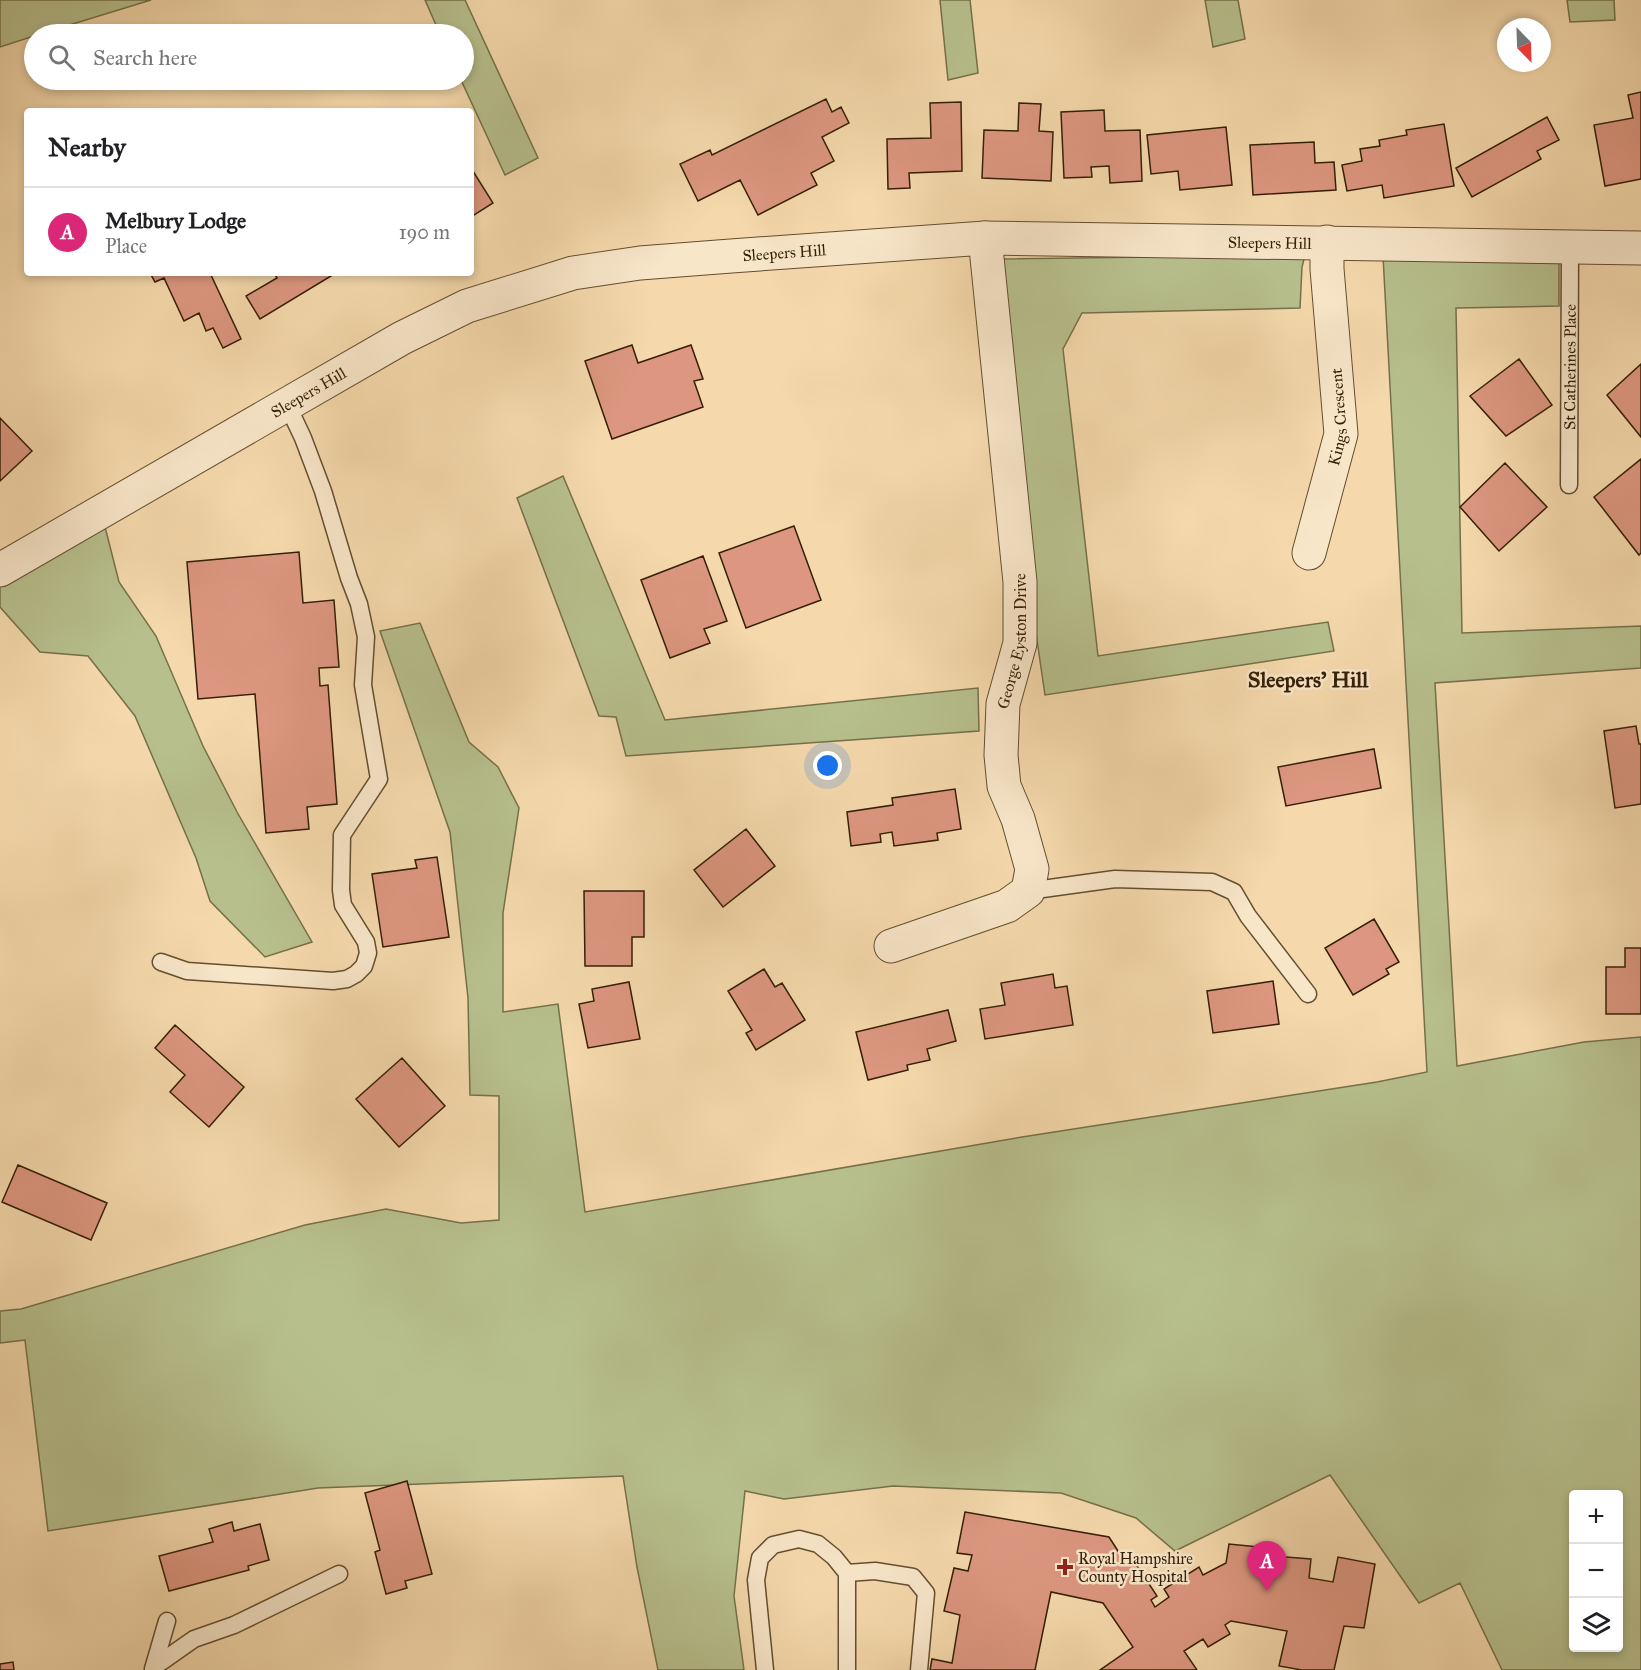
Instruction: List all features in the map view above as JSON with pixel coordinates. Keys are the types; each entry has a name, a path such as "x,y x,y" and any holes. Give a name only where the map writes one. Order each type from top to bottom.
{"street":[{"name":"Sleepers Hill","path":"0,570 402,338 467,306 573,273 640,263 985,238 1641,248"},
{"name":"George Eyston Drive","path":"985,238 1020,582 1020,643 1003,704 1001,755 1004,786 1018,819 1032,869 1028,891"},
{"name":"Kings Crescent","path":"1308,553 1341,434 1327,269 1327,242"},
{"path":"891,946 1007,906 1028,891"}],"lane":[{"name":"St Catherines Place","path":"1569,485 1570,247"},
{"path":"161,962 187,970 333,981 347,979 356,974 364,966 368,953 366,942 343,905 341,890 342,835 379,779 363,685 366,637 359,604 323,491 287,404"},
{"path":"1028,891 1115,879 1212,882 1234,892 1248,916 1308,994"},
{"path":"765,1670 756,1580 760,1558 773,1545 799,1539 818,1544 834,1557 847,1573 847,1670"},
{"path":"847,1573 875,1571 913,1577 926,1593 919,1670"},
{"path":"153,1669 194,1639 234,1625 339,1574"},
{"path":"153,1669 167,1621"}],"green space":[{"path":"0,0 151,0 73,24 24,24 24,39 0,47"},
{"path":"425,0 465,0 538,158 505,175 466,90 474,90 474,24 436,24"},
{"path":"940,0 970,0 978,73 948,80"},
{"path":"1205,0 1238,0 1245,39 1213,47"},
{"path":"1567,0 1614,0 1615,20 1570,22"},
{"path":"1305,255 1302,267 1300,308 1082,313 1063,349 1098,656 1328,622 1334,651 1045,695 1033,613 1002,259"},
{"path":"1383,256 1559,262 1559,306 1456,308 1462,633 1641,626 1641,668 1435,683 1457,1066 1584,1042 1641,1037 1641,1670 1502,1670 1460,1583 1419,1603 1330,1475 1175,1551 1136,1518 1061,1493 893,1486 784,1499 745,1491 734,1596 744,1670 658,1670 637,1567 623,1476 318,1488 48,1531 25,1340 0,1343 0,1311 21,1309 305,1225 386,1209 461,1223 499,1220 499,1096 470,1095 468,998 450,832 380,631 420,623 469,742 498,767 519,808 503,913 503,1012 558,1004 585,1212 1022,1137 1377,1082 1427,1072"},
{"path":"563,476 665,720 978,688 979,731 626,756 616,717 599,716 517,498"},
{"path":"103,519 119,582 156,636 203,746 237,812 312,942 265,957 210,901 196,858 135,716 88,656 40,652 0,607 0,579"}],"building":[{"path":"1641,92 1641,179 1605,186 1594,125 1633,118 1628,95"},
{"path":"826,99 832,112 841,107 849,123 822,137 834,161 811,173 817,185 758,215 740,180 698,201 680,164 710,150 712,155"},
{"path":"961,102 962,171 909,173 910,188 888,189 887,139 931,138 930,103"},
{"path":"1019,103 1041,104 1039,131 1053,132 1051,181 982,178 984,130 1018,131"},
{"path":"1104,110 1105,131 1140,130 1142,181 1110,183 1109,166 1091,167 1092,177 1064,178 1061,112"},
{"path":"1547,117 1559,140 1537,151 1541,159 1472,197 1456,168"},
{"path":"1444,124 1454,186 1384,198 1382,185 1347,191 1342,165 1362,161 1360,149 1380,146 1379,140 1407,135 1406,130"},
{"path":"1226,127 1232,185 1180,190 1178,171 1151,174 1147,135"},
{"path":"1314,142 1315,163 1334,162 1336,190 1253,195 1250,145"},
{"path":"474,173 493,203 474,215"},
{"path":"152,276 211,276 241,339 223,348 213,328 206,331 199,313 184,321 164,278 155,282"},
{"path":"276,276 331,276 260,319 246,296 277,278"},
{"path":"632,345 638,363 691,345 703,379 694,381 703,407 612,439 585,361"},
{"path":"1519,359 1552,405 1506,436 1470,396"},
{"path":"1641,364 1641,437 1607,395"},
{"path":"0,418 32,451 0,481"},
{"path":"1641,459 1641,553 1639,555 1594,497"},
{"path":"1505,463 1547,507 1499,551 1460,507"},
{"path":"794,526 821,600 746,628 719,553"},
{"path":"299,552 303,603 334,600 339,667 319,668 320,686 328,685 337,804 307,807 309,829 266,833 255,694 198,699 187,562"},
{"path":"703,556 727,621 704,629 710,643 670,658 641,580"},
{"path":"1636,726 1639,744 1641,744 1641,804 1615,808 1604,731"},
{"path":"1374,749 1381,788 1286,806 1278,767"},
{"path":"955,789 961,829 937,833 938,840 894,846 892,832 880,834 881,842 851,846 847,812 893,805 892,798"},
{"path":"746,829 775,866 723,907 694,870"},
{"path":"437,857 449,937 383,947 372,874 417,868 415,860"},
{"path":"584,891 644,891 644,937 632,937 632,966 585,966"},
{"path":"1374,919 1399,962 1386,969 1389,974 1353,995 1325,948"},
{"path":"1625,948 1641,948 1641,1014 1606,1014 1606,967 1625,967"},
{"path":"764,969 775,987 782,983 805,1020 756,1050 746,1033 752,1030 728,991"},
{"path":"1053,974 1055,988 1067,986 1073,1025 985,1039 980,1009 1005,1005 1001,983"},
{"path":"1273,981 1279,1024 1213,1033 1207,991"},
{"path":"629,982 640,1039 588,1048 579,1004 594,1001 592,989"},
{"path":"948,1010 956,1041 927,1049 930,1060 907,1065 908,1070 868,1080 856,1032"},
{"path":"175,1025 244,1087 209,1127 170,1092 185,1075 155,1048"},
{"path":"402,1058 445,1106 399,1147 356,1099"},
{"path":"18,1165 107,1203 91,1240 2,1202"},
{"path":"407,1481 432,1574 405,1581 407,1588 386,1594 375,1552 380,1550 365,1493"},
{"path":"965,1512 1109,1537 1127,1565 1134,1561 1157,1596 1151,1600 1155,1607 1169,1597 1164,1589 1199,1567 1203,1575 1226,1563 1229,1544 1269,1548 1266,1570 1271,1570 1273,1556 1311,1559 1309,1578 1333,1582 1338,1557 1375,1564 1364,1628 1344,1626 1334,1670 1302,1670 1279,1666 1287,1631 1231,1621 1225,1625 1230,1634 1208,1647 1203,1639 1184,1651 1197,1670 1100,1670 1133,1647 1103,1603 1051,1592 1035,1670 930,1670 932,1659 952,1663 960,1615 944,1611 954,1568 968,1571 972,1555 957,1553"},
{"path":"232,1522 234,1531 260,1524 269,1560 248,1566 249,1570 169,1591 159,1556 213,1542 209,1529"},
{"path":"13,1662 14,1670 0,1670 0,1664"}],"place":[{"name":"Royal Hampshire County Hospital","path":"1065,1567"},
{"name":"Melbury Lodge","path":"1267,1591"}],"district":[{"name":"Sleepers' Hill","path":"1308,679"}]}
